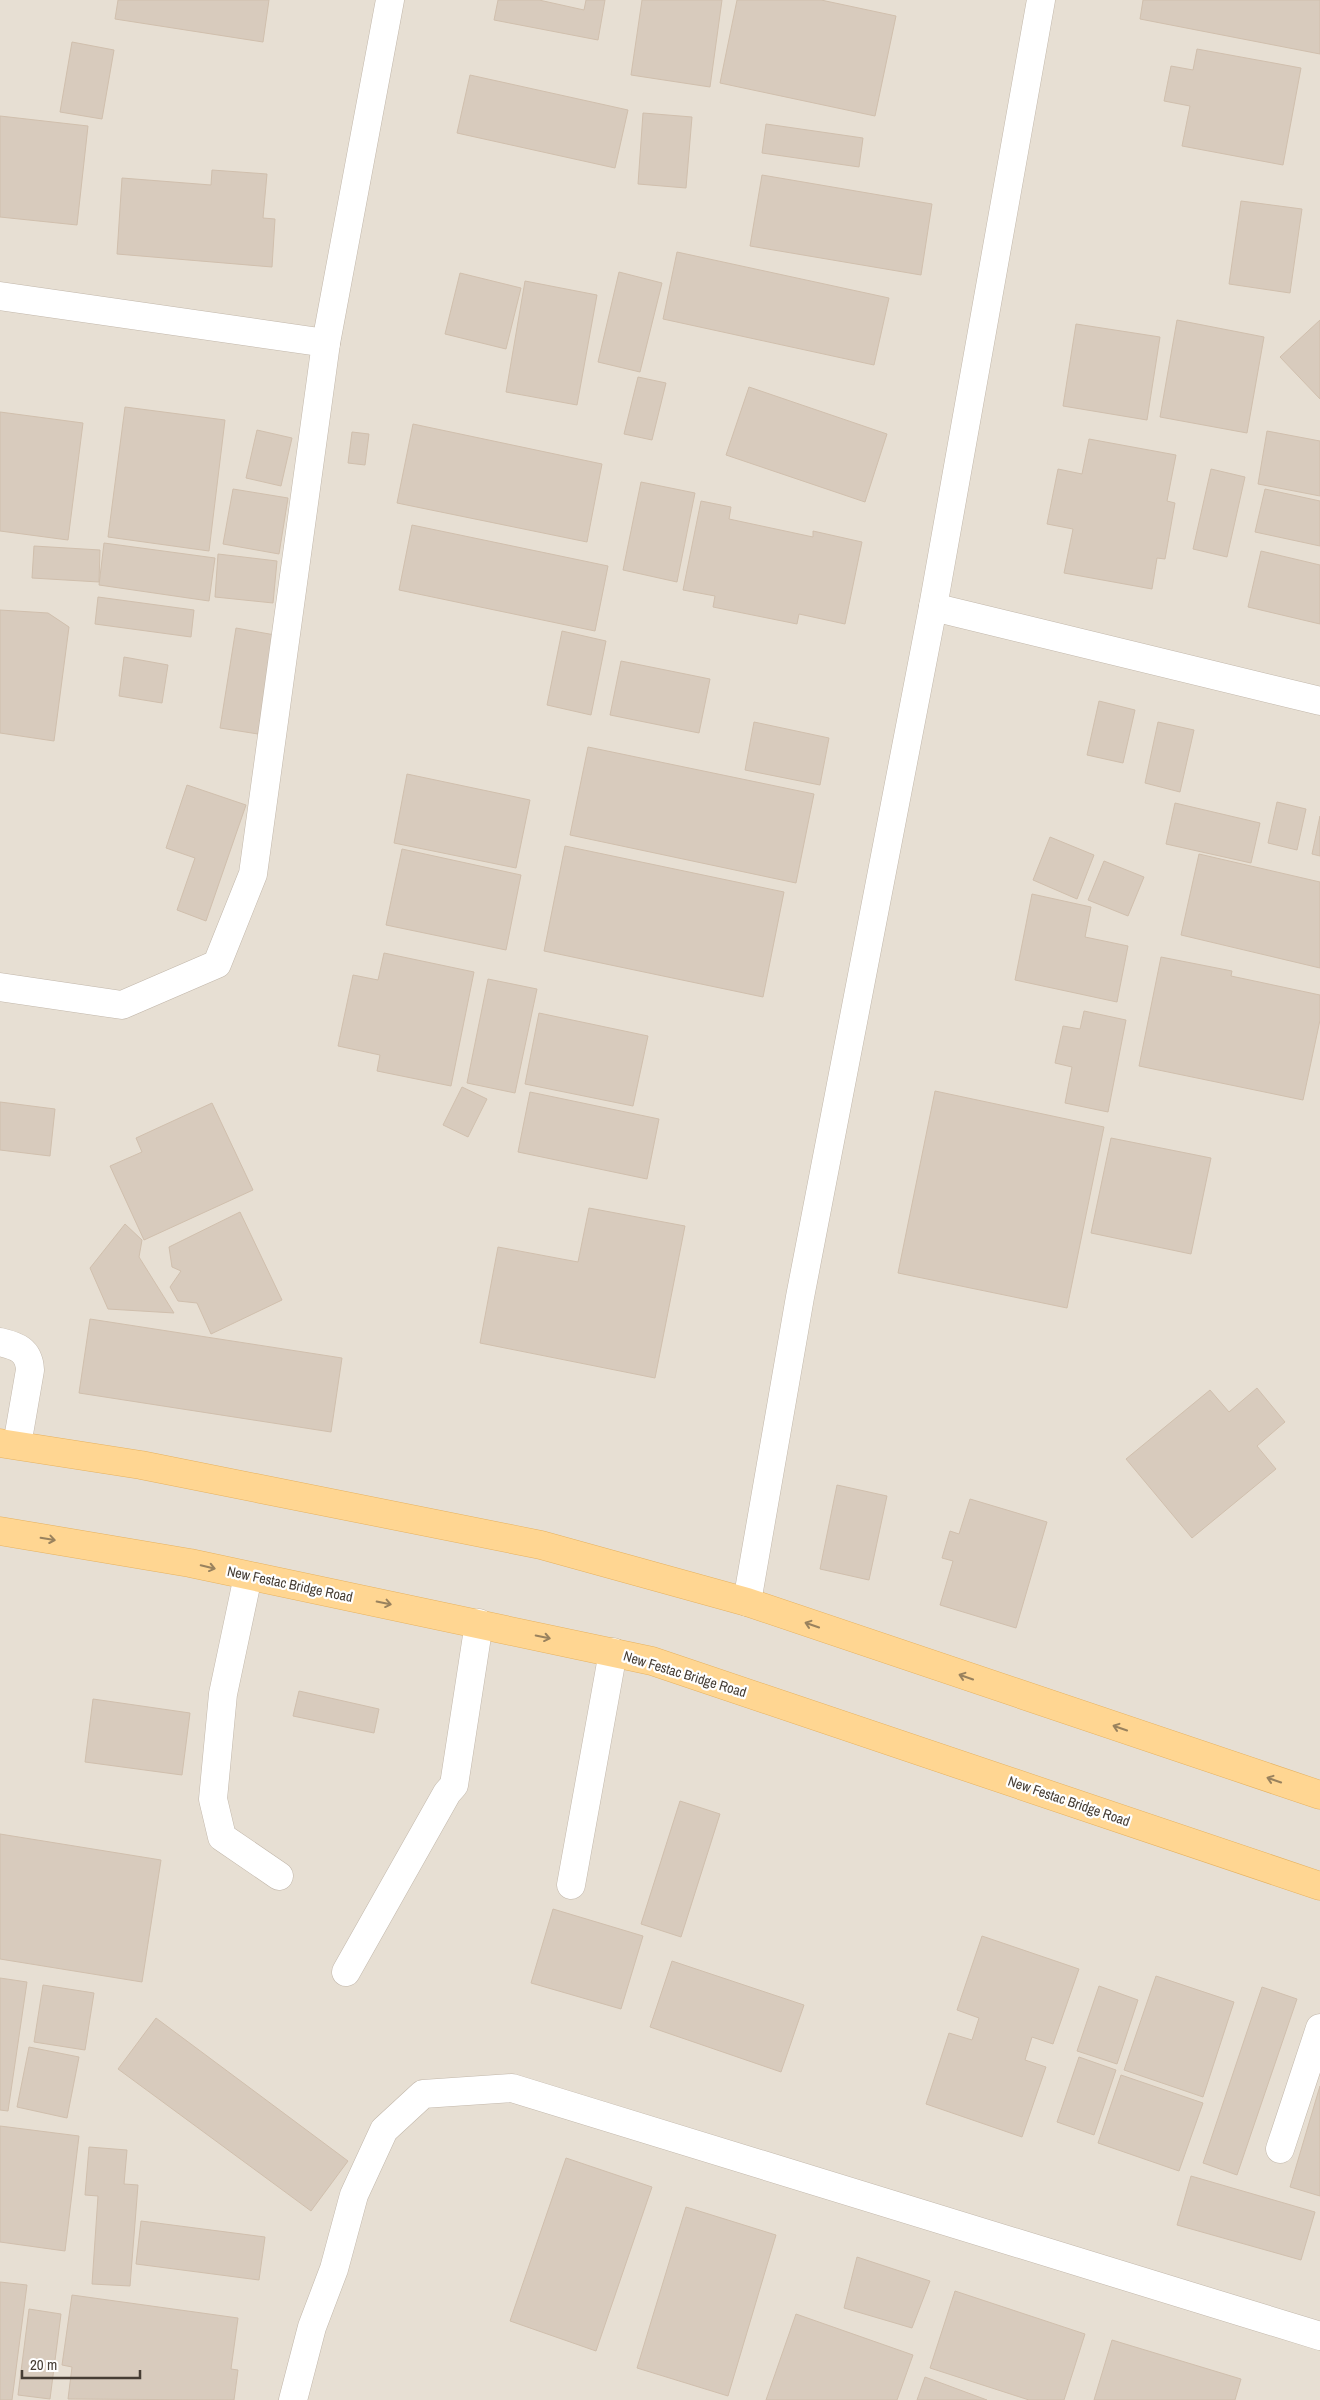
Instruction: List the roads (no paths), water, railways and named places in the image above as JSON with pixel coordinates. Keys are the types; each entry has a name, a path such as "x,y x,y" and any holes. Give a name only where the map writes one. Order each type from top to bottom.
{"main road":[{"path":"8,1444 141,1465 542,1545 747,1602 1320,1796"},
{"name":"New Festac Bridge Road","path":"0,1531 190,1563 652,1661 1320,1886"}],"street":[{"path":"0,987 122,1005 218,964 253,874 326,343 390,0"},
{"path":"747,1602 800,1297 933,607 1041,0"},
{"path":"0,296 326,343"},
{"path":"933,607 1320,701"},
{"path":"0,1342 17,1346 29,1360 30,1370 8,1444"},
{"path":"248,1576 223,1694 213,1799 222,1838 279,1876"},
{"path":"346,1972 454,1785 479,1623"},
{"path":"571,1885 613,1652"},
{"path":"1280,2149 1320,2028"},
{"path":"293,2400 312,2327 334,2269 354,2195 384,2130 423,2094 512,2088 1320,2336"}]}
